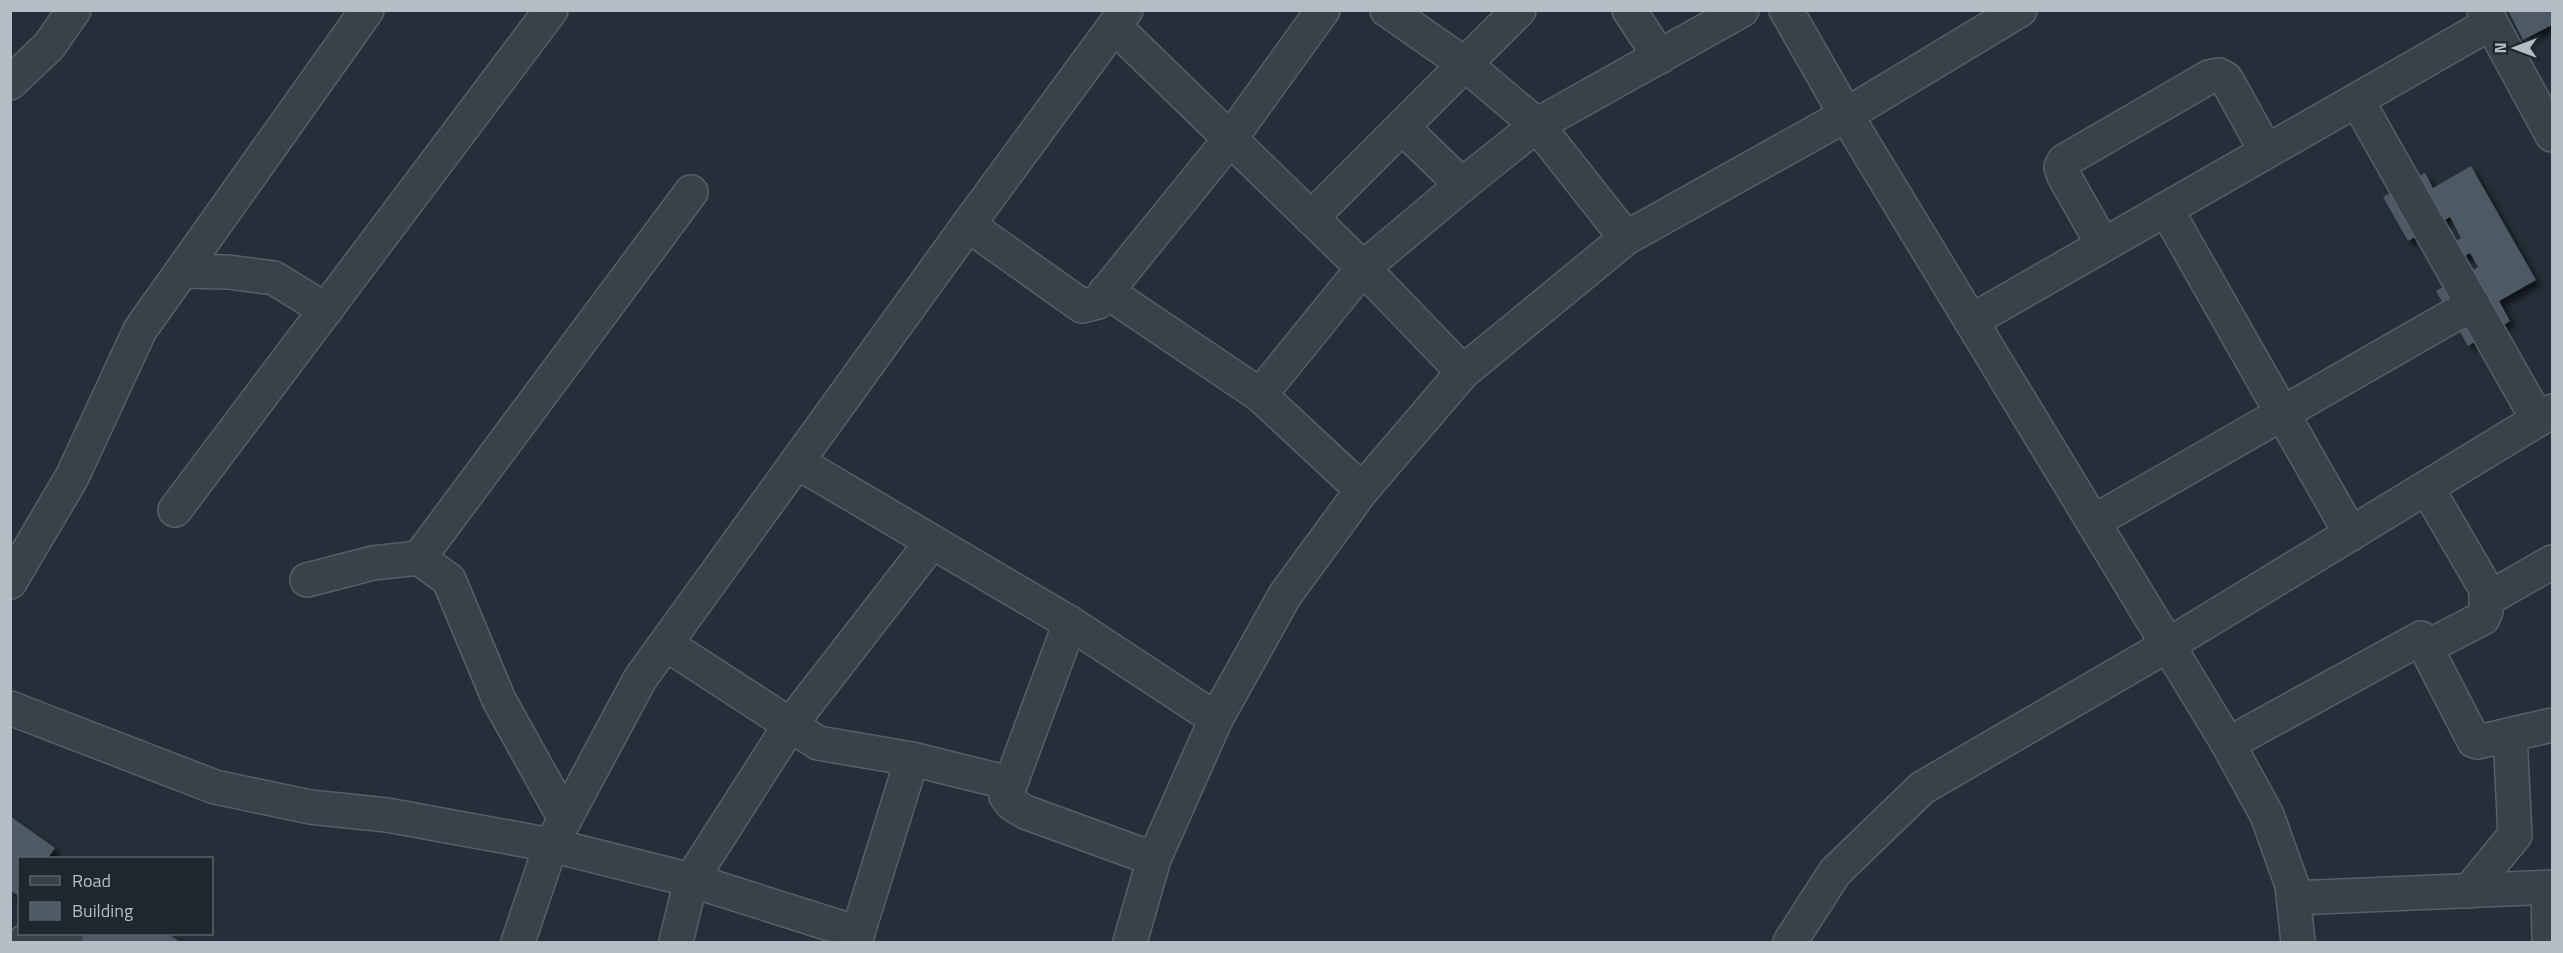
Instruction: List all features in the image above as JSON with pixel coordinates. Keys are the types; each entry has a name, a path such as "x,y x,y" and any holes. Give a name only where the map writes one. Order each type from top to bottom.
{"street":[{"path":"10,83 49,46 74,10"},
{"path":"10,582 72,477 140,330 367,10"},
{"path":"175,510 551,10"},
{"path":"968,225 1082,306 1098,302 1230,139 1323,10"},
{"path":"1387,10 1466,65 1537,125 1626,238"},
{"path":"1311,218 1466,65 1518,10"},
{"path":"1629,10 1660,57"},
{"path":"1260,395 1363,268 1537,125 1742,10"},
{"path":"1786,10 1846,115 2228,744 2268,815 2292,885 2298,942"},
{"path":"1130,942 1154,859 1216,719 1285,595 1362,490 1463,372 1626,238 1846,115 2020,10"},
{"path":"1971,321 2357,100 2487,17 2553,135"},
{"path":"518,942 558,832 640,679 1120,18 1230,139 1363,268 1463,372"},
{"path":"2103,245 2064,176 2061,167 2064,161 2209,77 2218,75 2226,79 2266,152"},
{"path":"1790,942 1835,872 1922,788 2168,645 2545,416 2473,304 2357,100"},
{"path":"1402,128 1462,185"},
{"path":"418,558 691,192"},
{"path":"2166,209 2351,534"},
{"path":"182,271 228,272 274,278 326,310"},
{"path":"1106,291 1260,395 1362,490"},
{"path":"2093,522 2473,304"},
{"path":"797,462 1070,623 1216,719"},
{"path":"2425,648 2482,618 2486,611 2486,589 2427,488"},
{"path":"676,942 691,880 790,725 932,542"},
{"path":"307,580 373,563 418,558 449,580 558,832"},
{"path":"2486,600 2553,562"},
{"path":"1070,623 1006,796 1011,804 1024,812 1154,859"},
{"path":"2228,744 2421,638 2471,738 2478,742 2553,725"},
{"path":"666,644 818,743 912,759 1009,783"},
{"path":"10,708 215,786 310,807 558,832 856,938 912,759"},
{"path":"2469,891 2515,835 2510,735"},
{"path":"2294,898 2550,887 2549,942"}],"building":[{"path":"2508,10 2552,10 2552,25 2523,40"},
{"path":"2471,166 2536,280 2499,301 2510,321 2468,346 2436,291 2478,267 2470,253 2447,266 2438,251 2461,238 2450,217 2408,241 2383,197 2425,173 2433,188"},
{"path":"10,816 55,848 49,857 18,857 18,896 10,890"},
{"path":"70,935 170,935 180,942 81,942"}]}
